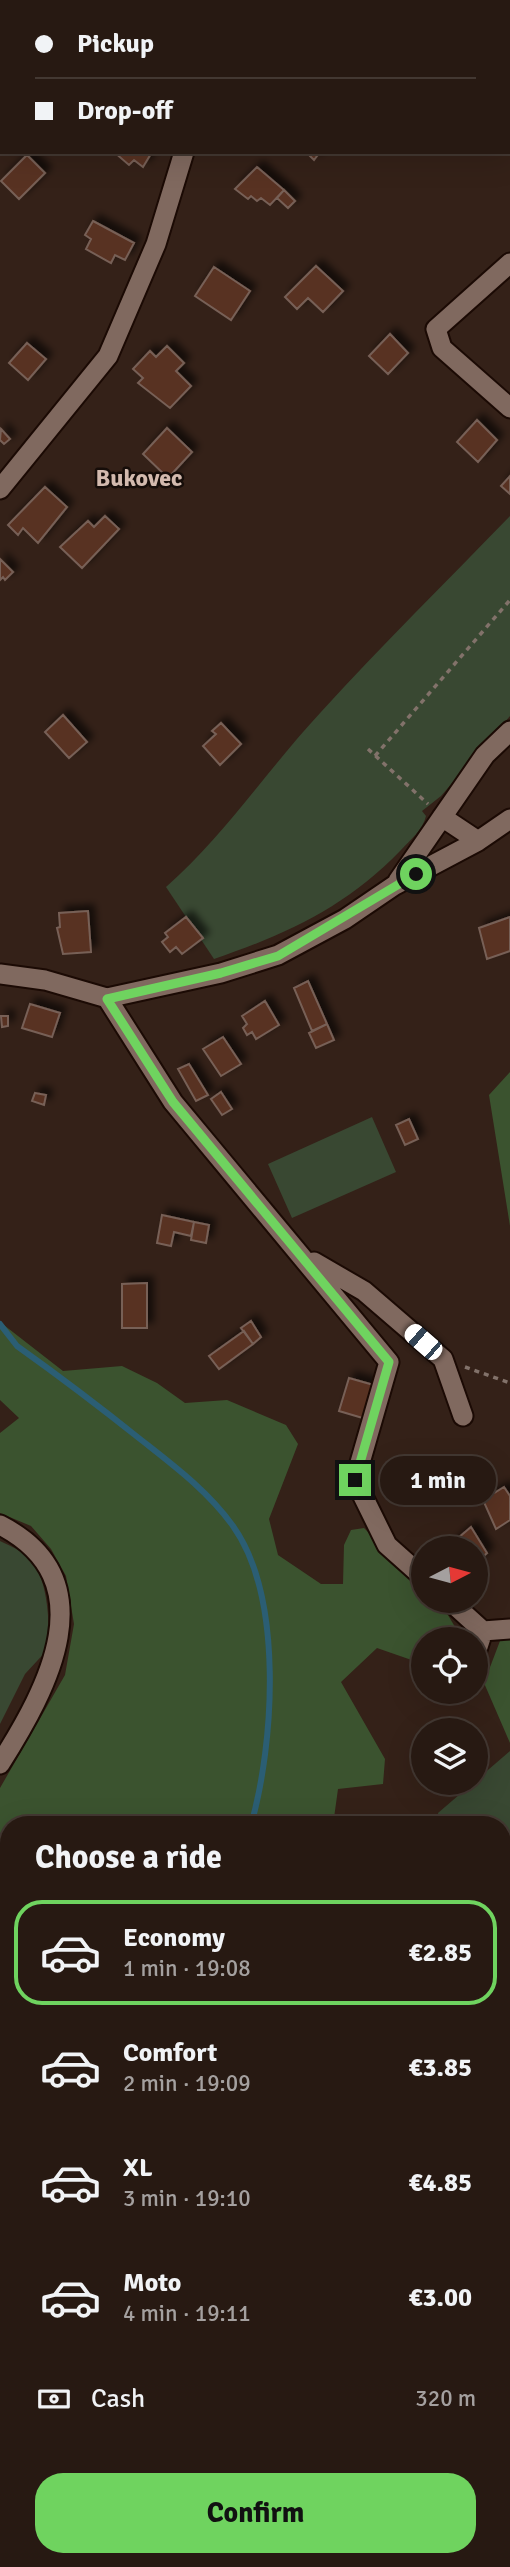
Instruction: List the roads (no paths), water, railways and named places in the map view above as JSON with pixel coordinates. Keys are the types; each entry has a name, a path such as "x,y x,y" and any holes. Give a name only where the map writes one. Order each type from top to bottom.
{"street":[{"path":"0,489 108,356 156,244 183,154"},
{"path":"510,263 436,329 442,348 510,408"},
{"path":"395,885 485,755 510,731"},
{"path":"442,817 478,841"},
{"path":"0,974 45,980 107,999 221,973 278,956 345,919 395,885 478,841 510,819"},
{"path":"107,999 173,1102 304,1256 389,1362 355,1480 387,1545 411,1566"},
{"path":"304,1256 363,1291 443,1359 463,1416"},
{"path":"0,1525 30,1542 48,1564 61,1600 61,1630 49,1669 0,1764"},
{"path":"464,1614 479,1627"},
{"path":"488,1631 510,1629"}],"waterway":[{"path":"0,1324 17,1346 110,1415 201,1490 233,1526 249,1556 261,1592 270,1672 265,1754 253,1816"}],"district":[{"name":"Bukovec","path":"139,478"}]}
